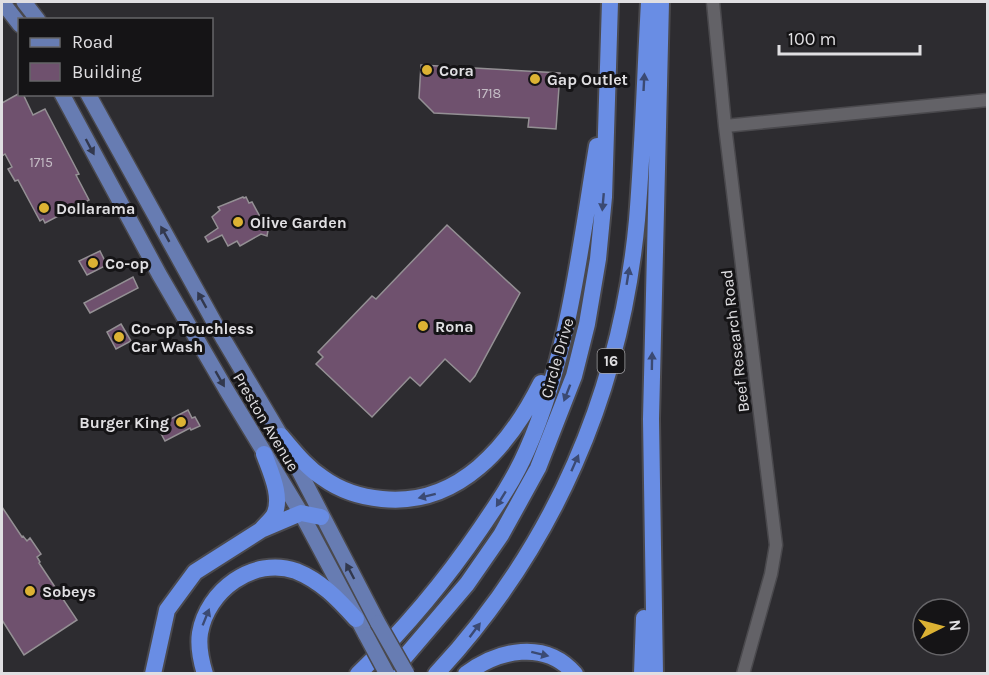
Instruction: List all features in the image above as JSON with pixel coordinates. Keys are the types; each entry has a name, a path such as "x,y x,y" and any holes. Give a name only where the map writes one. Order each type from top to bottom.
{"highway":[{"name":"Circle Drive","path":"389,674 467,584 501,535 537,468 574,376 593,295 604,197 610,2"},
{"name":"16","path":"436,674 512,581 560,498 591,427 613,353 622,313 636,222 649,2"},
{"path":"655,674 651,419 661,2"},
{"path":"358,674 403,628 464,553 514,477 528,449 558,361 571,307 598,140 605,122"},
{"path":"281,436 314,471 333,485 352,493 370,498 400,500 424,497 444,490 463,481 480,468 498,450 518,423 541,383 571,307"},
{"path":"642,674 646,495 651,419"},
{"path":"261,530 274,514 276,502 275,487 264,454"},
{"path":"153,674 167,610 195,572 261,530 301,513 321,517"},
{"path":"204,674 200,634 204,618 225,586 238,578 273,568 294,571 316,581 335,596 356,619"},
{"path":"466,674 479,664 517,651 530,651 558,659 575,674"}],"main road":[{"path":"2,2 18,22"},
{"path":"24,2 36,18"},
{"name":"Preston Avenue","path":"63,96 147,253 301,513 356,619 389,674"},
{"name":"Preston Avenue","path":"88,96 224,340 281,436 321,517 407,674"}],"street":[{"name":"Beef Research Road","path":"713,2 725,126 776,545 771,574 743,674"},
{"path":"725,126 987,100"}],"building":[{"path":"421,65 560,73 556,129 528,127 529,118 434,113 419,98"},
{"path":"18,94 18,96 24,96 33,115 45,109 79,174 76,175 89,200 45,223 43,219 40,221 18,180 15,181 8,169 12,167 5,154 2,156 2,103"},
{"name":"Olive Garden","path":"246,197 249,203 252,202 264,224 269,225 267,236 261,234 240,246 237,241 228,246 222,235 208,242 205,237 218,228 212,217 220,210 218,207"},
{"name":"Rona","path":"447,225 520,293 470,382 445,359 420,386 410,377 372,417 316,364 323,357 318,352 372,296 376,299"},
{"name":"Co-op","path":"100,251 107,265 87,275 79,261"},
{"path":"133,277 138,288 90,313 84,303"},
{"name":"Co-op Touchless Car Wash","path":"121,324 131,341 116,349 107,332"},
{"name":"Burger King","path":"188,410 200,426 191,430 190,428 165,441 157,426"},
{"name":"Sobeys","path":"2,507 22,537 27,541 30,538 41,554 37,557 39,563 77,620 24,655 2,620"}],"place":[{"name":"Cora","path":"427,70"},
{"name":"Gap Outlet","path":"535,79"},
{"name":"Dollarama","path":"44,208"},
{"name":"Olive Garden","path":"238,222"},
{"name":"Co-op","path":"93,263"},
{"name":"Rona","path":"423,326"},
{"name":"Co-op Touchless Car Wash","path":"119,337"},
{"name":"Burger King","path":"181,422"},
{"name":"Sobeys","path":"30,591"}]}
